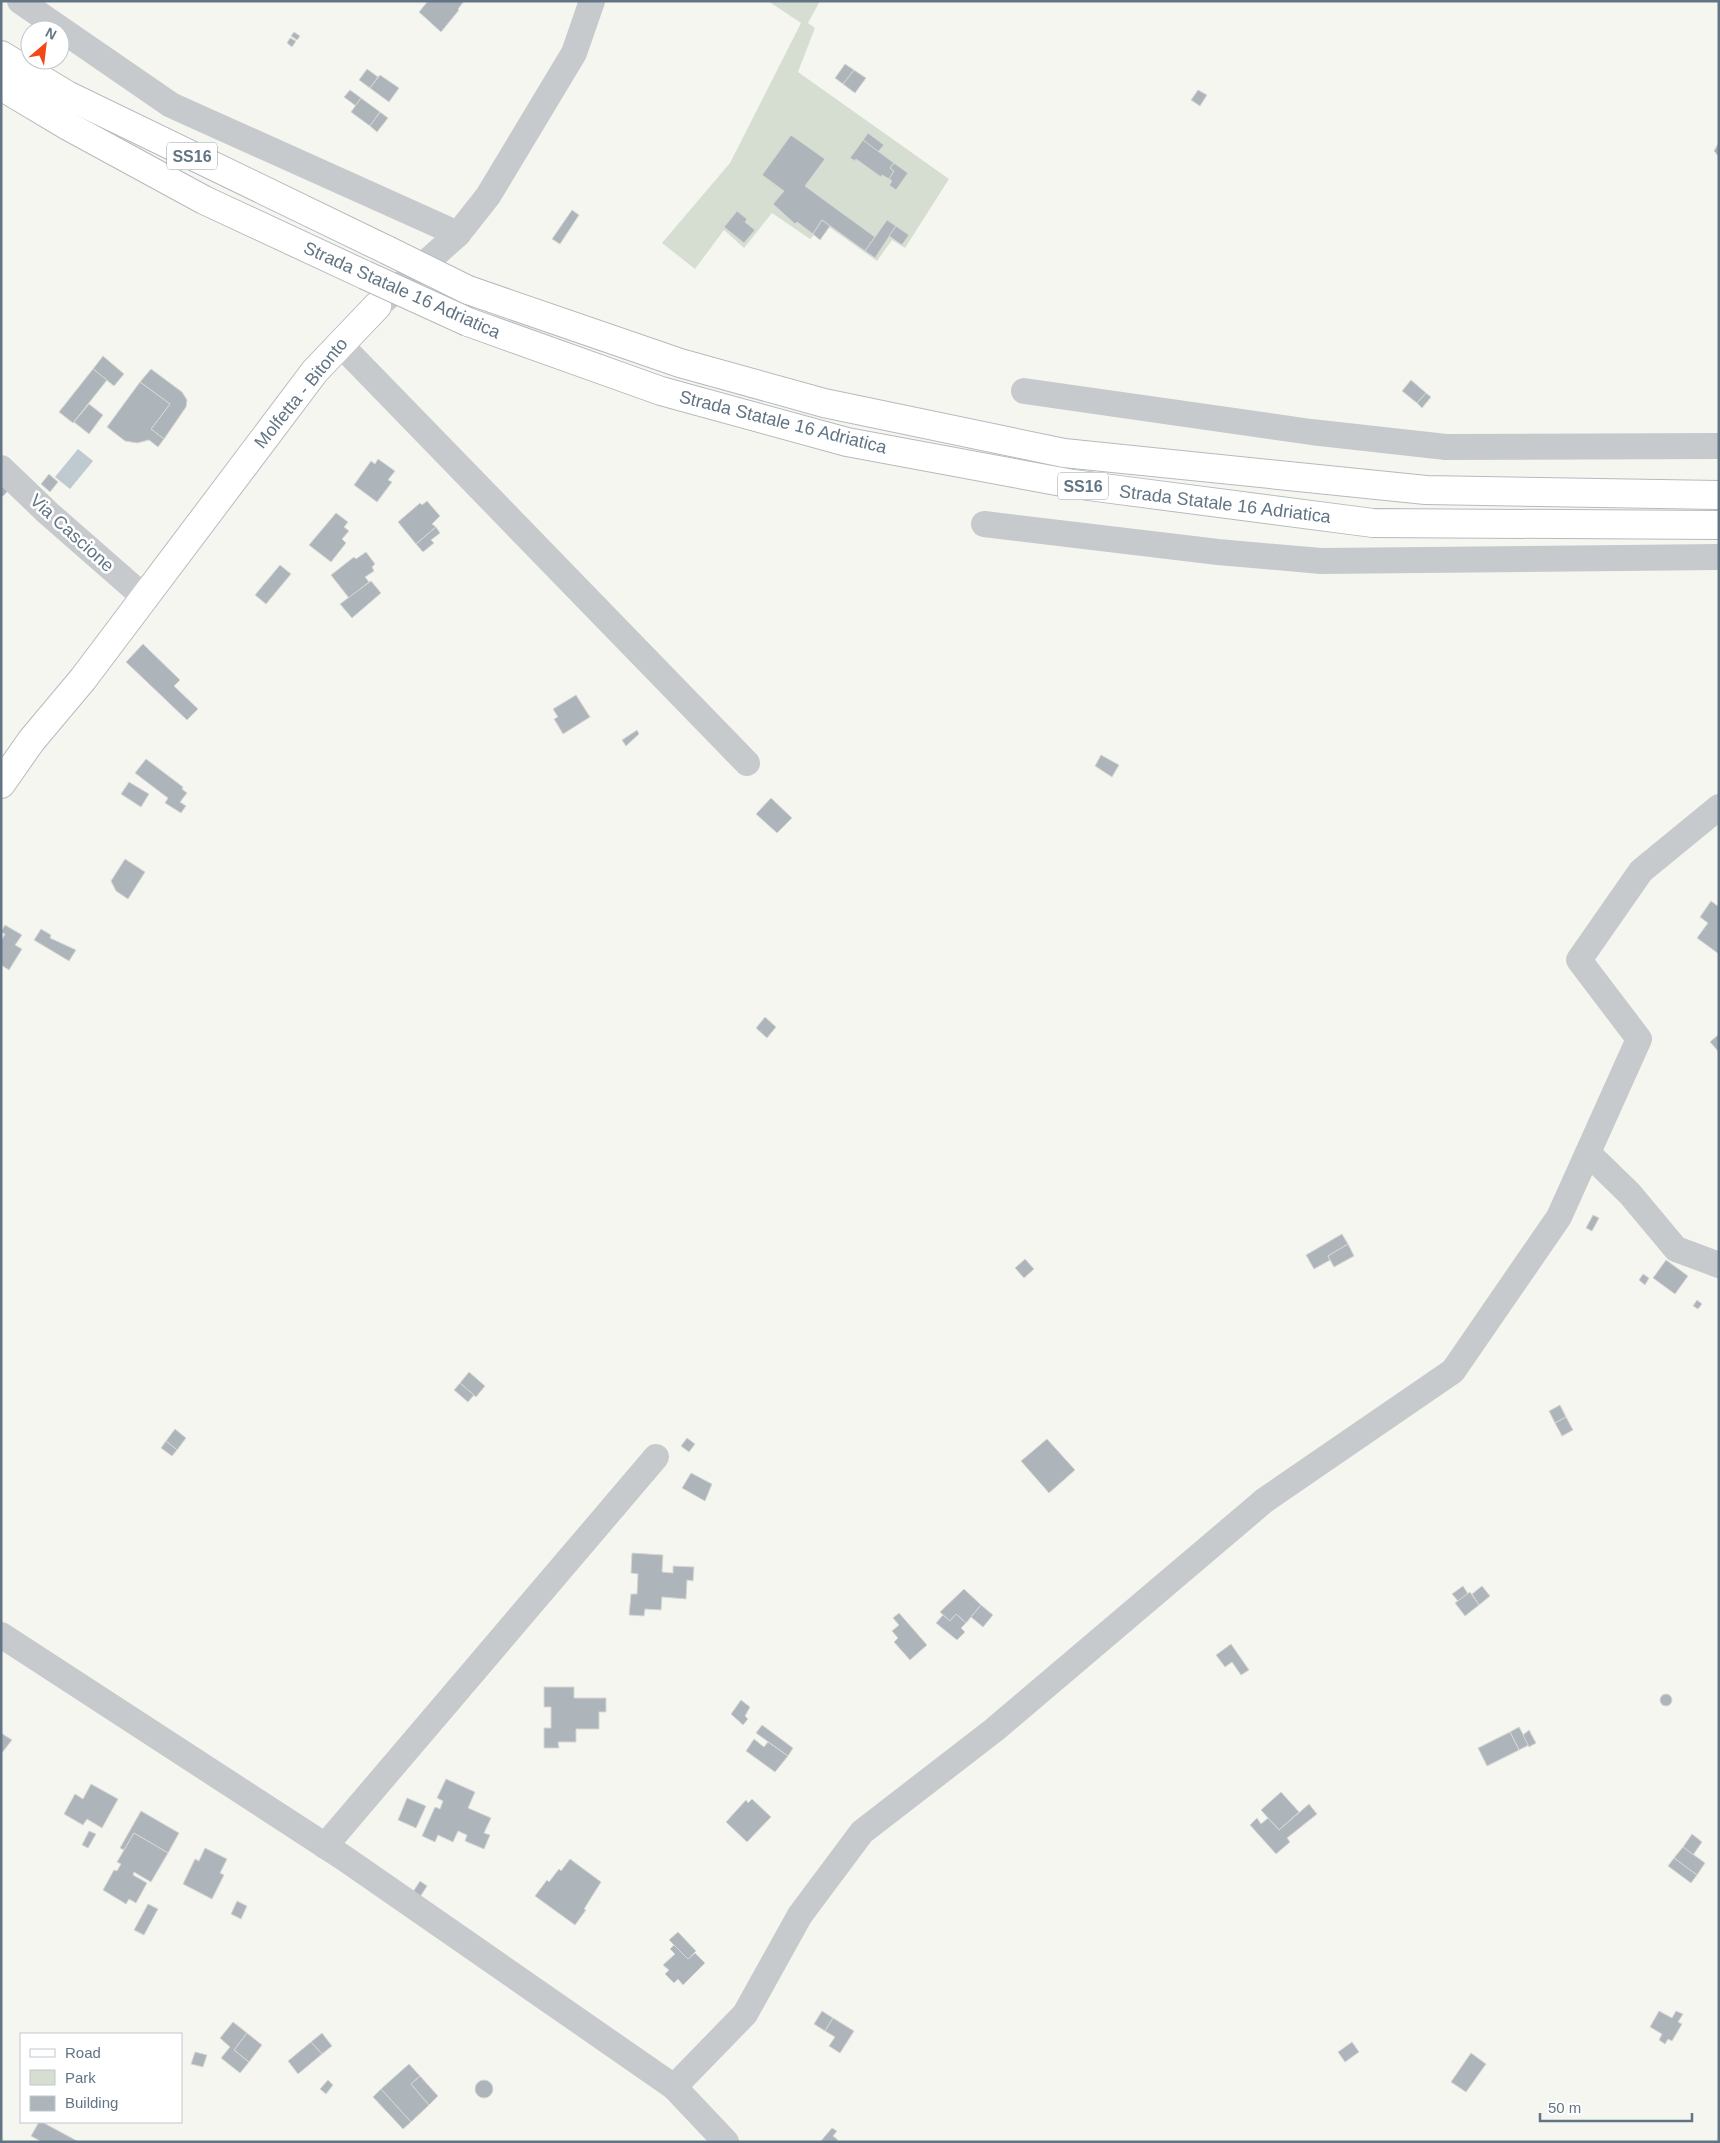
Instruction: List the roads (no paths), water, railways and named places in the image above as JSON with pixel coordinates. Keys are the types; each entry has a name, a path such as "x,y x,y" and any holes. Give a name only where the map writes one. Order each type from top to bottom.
{"main road":[{"name":"Strada Statale 16 Adriatica","path":"1,55 67,95 468,290 680,364 824,403 1064,453 1426,490 1719,495"},
{"name":"Strada Statale 16 Adriatica","path":"1,86 68,126 204,200 468,322 661,391 847,442 1073,484 1374,523 1719,525"},
{"name":"Molfetta - Bitonto","path":"1,784 31,741 83,680 315,371 339,343 377,306"}],"street":[{"path":"20,1 171,105 458,234"},
{"name":"Molfetta - Bitonto","path":"377,306 458,234 488,196 574,52 592,1"},
{"path":"339,343 747,763"},
{"path":"1024,391 1311,432 1446,447 1719,446"},
{"name":"Via Cascione","path":"1,468 48,513 144,597"},
{"path":"984,524 1218,552 1321,561 1719,557"},
{"path":"674,2087 744,2014 800,1915 862,1832 994,1730 1265,1500 1453,1371 1559,1216 1639,1039 1579,960 1641,871 1719,807"},
{"path":"1588,1153 1630,1194 1676,1249 1719,1265"},
{"path":"325,1846 656,1457"},
{"path":"1,1635 325,1846 674,2087 726,2142"}]}
